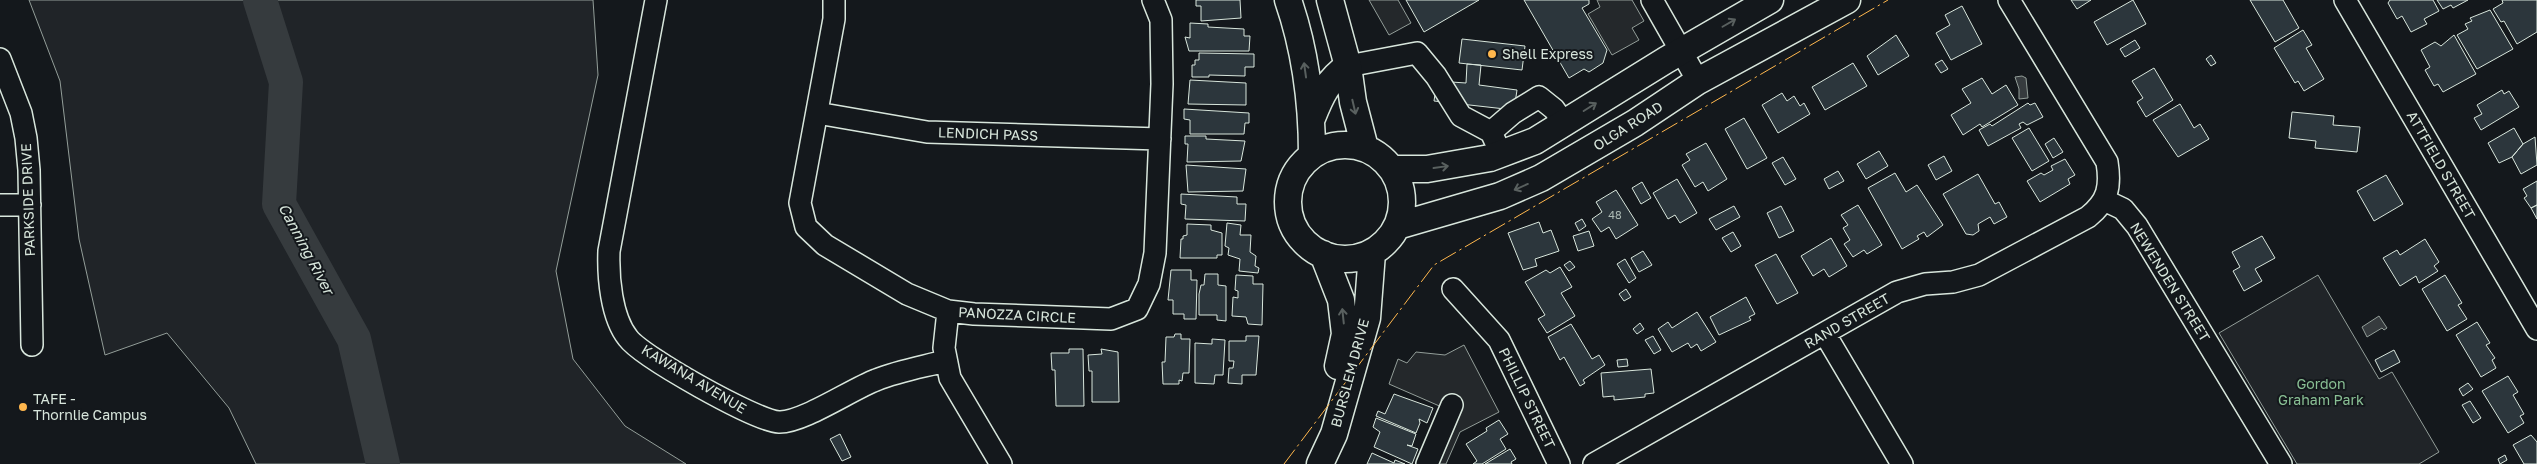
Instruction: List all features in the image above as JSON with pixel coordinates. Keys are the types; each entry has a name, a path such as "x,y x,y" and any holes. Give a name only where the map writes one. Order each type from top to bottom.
{"main road":[{"path":"1288,0 1300,33"},
{"path":"1300,0 1300,33 1312,118 1312,155"},
{"path":"1330,0 1348,66 1352,102 1365,148"},
{"path":"1392,169 1442,167 1490,158 1502,145 1535,141 1680,51 1770,0"},
{"name":"OLGA ROAD","path":"1397,226 1500,196 1542,178 1635,123 1698,81 1847,0"},
{"path":"1312,118 1322,92 1335,75 1348,66"},
{"path":"1502,145 1519,157 1542,160 1577,148 1635,123"},
{"path":"1347,144 1365,148 1380,156 1392,169 1403,197 1402,212 1397,226 1382,246 1372,253 1356,258 1339,259 1323,254 1308,246 1297,232 1290,216 1288,199 1291,182 1300,167 1312,155 1329,147 1347,144"},
{"name":"BURSLEM DRIVE","path":"1320,464 1334,434 1367,318 1372,253"},
{"name":"BURSLEM DRIVE","path":"1323,254 1341,300 1345,334 1333,387 1334,434"}],"street":[{"name":"KAWANA AVENUE","path":"656,0 609,251 608,278 619,320 628,338 646,354 753,414 780,422 809,413 862,385 890,374 945,361"},
{"name":"PANOZZA CIRCLE","path":"834,0 834,19 800,203 806,227 825,245 907,294 948,311 974,314 1111,319 1138,309 1149,284 1155,253 1160,139 1161,20 1153,0"},
{"path":"1652,0 1698,81"},
{"name":"ATTFIELD STREET","path":"2345,0 2537,329"},
{"path":"2010,1 2107,162 2110,181 2104,200"},
{"path":"1348,66 1417,53 1436,76 1461,116 1502,145 1513,113 1539,97 1554,109 1564,123"},
{"name":"PARKSIDE DRIVE","path":"0,59 20,113 26,138 30,205 32,345"},
{"name":"LENDICH PASS","path":"817,113 927,132 1160,139"},
{"name":"RAND STREET","path":"1594,464 1897,292 1925,284 1953,282 1980,275 2088,217 2104,200"},
{"name":"NEWENDEN STREET","path":"2104,200 2123,209 2137,226 2281,464"},
{"path":"0,205 30,205"},
{"name":"PHILLIP STREET","path":"1454,290 1499,340 1559,464"},
{"path":"948,311 944,348 945,361 950,378 1001,464"},
{"path":"1825,334 1902,464"},
{"path":"1427,464 1452,405"}],"green space":[{"path":"29,0 593,0 598,75 556,271 573,359 625,426 686,464 256,464 229,408 167,333 105,355 79,239 60,81"},
{"name":"Gordon Graham Park","path":"2318,275 2379,379 2392,372 2439,452 2419,464 2297,464 2219,333"}],"shaded area":[{"path":"1369,0 1398,0 1411,23 1389,35"},
{"path":"1597,0 1632,0 1644,21 1632,28 1639,40 1612,55 1588,14 1600,7"},
{"path":"2022,76 2026,78 2028,98 2019,99 2019,89 2015,77"},
{"path":"2379,316 2387,328 2384,330 2382,328 2367,337 2362,327"},
{"path":"1464,345 1499,412 1460,432 1446,464 1432,464 1444,408 1389,384 1398,359 1407,363 1416,352 1445,355"}],"building":[{"path":"1196,0 1240,0 1241,18 1201,21 1201,6 1196,6"},
{"path":"1406,0 1479,0 1424,32"},
{"path":"1524,0 1589,0 1589,4 1582,8 1607,50 1603,63 1589,72 1584,69 1569,78"},
{"path":"2071,0 2091,0 2077,9"},
{"path":"2133,0 2146,24 2107,45 2094,22"},
{"path":"2250,0 2283,0 2299,28 2275,42"},
{"path":"2390,0 2433,0 2439,11 2424,19 2427,24 2411,32 2402,16 2397,19 2388,3"},
{"path":"2437,0 2468,0 2453,8 2451,5 2443,9"},
{"path":"2502,0 2537,0 2537,32 2517,44 2504,21 2501,22 2493,9 2503,3"},
{"path":"1962,6 1982,44 1951,60 1936,33 1950,25 1945,15"},
{"path":"2490,10 2513,49 2477,69 2457,35 2468,29 2465,24 2472,21 2470,18"},
{"path":"1190,23 1208,24 1208,27 1244,29 1244,36 1250,36 1249,51 1189,51 1185,37 1190,38"},
{"path":"2303,30 2312,45 2306,48 2324,79 2304,91 2298,81 2295,83 2274,48"},
{"path":"1896,35 1909,56 1878,75 1867,56"},
{"path":"2454,35 2476,74 2443,92 2438,84 2434,86 2425,70 2430,67 2421,50 2435,42 2441,46"},
{"name":"Shell Express","path":"1462,39 1525,46 1522,70 1459,63"},
{"path":"2135,40 2140,48 2125,57 2120,49"},
{"path":"1199,53 1254,54 1254,67 1245,67 1245,76 1209,75 1209,77 1192,77 1192,65 1195,65 1195,60 1199,60"},
{"path":"2211,55 2216,63 2211,66 2206,59"},
{"path":"1942,60 1948,69 1941,73 1935,64"},
{"path":"1853,63 1867,86 1825,110 1812,87"},
{"path":"1467,64 1481,65 1479,85 1517,90 1514,110 1434,101 1437,81 1466,83"},
{"path":"2154,68 2173,100 2146,117 2137,102 2143,98 2132,81"},
{"path":"1982,78 1992,94 2006,85 2018,105 1982,127 1980,124 1963,135 1951,115 1971,103 1962,89"},
{"path":"1190,80 1246,83 1246,105 1188,104"},
{"path":"2502,90 2504,94 2509,91 2519,107 2481,130 2474,118 2482,114 2477,105"},
{"path":"1782,93 1787,101 1794,96 1800,106 1804,103 1810,114 1778,133 1762,105"},
{"path":"2028,103 2030,105 2035,103 2043,117 2027,125 2023,122 2019,124 2021,128 1988,146 1979,130 1990,124 1992,126"},
{"path":"2180,104 2194,128 2200,124 2209,139 2178,157 2153,120"},
{"path":"1184,109 1249,113 1249,123 1245,123 1244,134 1190,134 1190,120 1184,119"},
{"path":"2292,112 2334,116 2333,125 2360,127 2357,152 2315,148 2316,141 2289,138"},
{"path":"1744,118 1767,158 1747,169 1725,129"},
{"path":"2029,128 2049,161 2032,171 2012,138"},
{"path":"2514,128 2523,144 2512,157 2499,163 2488,143"},
{"path":"1185,136 1206,136 1206,139 1245,141 1241,161 1187,162 1188,144 1185,144"},
{"path":"2535,137 2537,165 2521,174 2512,157 2523,144"},
{"path":"2054,138 2063,152 2053,158 2045,144"},
{"path":"1706,143 1727,179 1708,191 1703,182 1695,187 1682,165 1690,160 1686,154"},
{"path":"1879,151 1888,166 1866,179 1857,164"},
{"path":"1944,156 1952,171 1936,180 1928,165"},
{"path":"1783,157 1796,179 1785,185 1772,163"},
{"path":"2065,159 2075,175 2068,179 2070,184 2040,202 2027,181 2041,173 2044,175 2053,170 2051,166"},
{"path":"1186,165 1246,169 1243,191 1188,192"},
{"path":"1838,171 1844,181 1829,189 1824,179"},
{"path":"1895,173 1906,192 1917,185 1943,225 1927,237 1924,232 1917,236 1919,239 1902,249 1868,188"},
{"path":"1978,174 1995,204 1999,202 2007,217 1994,224 1990,217 1978,224 1979,231 1973,235 1966,234 1943,194"},
{"path":"2386,175 2403,204 2374,221 2357,191"},
{"path":"1677,179 1697,213 1680,223 1675,215 1668,219 1653,193"},
{"path":"2537,181 2537,205 2531,208 2524,198 2527,196 2523,189"},
{"path":"1642,182 1651,198 1641,204 1632,188"},
{"path":"1616,190 1638,225 1616,239 1609,227 1601,232 1592,219 1602,212 1596,202"},
{"path":"1181,194 1237,197 1237,204 1246,204 1245,221 1185,219 1186,205 1181,204"},
{"path":"1858,205 1882,245 1867,254 1864,250 1853,257 1844,244 1850,240 1843,228 1848,225 1841,215"},
{"path":"2537,205 2537,219 2531,208"},
{"path":"1734,206 1740,217 1716,230 1709,219"},
{"path":"1781,206 1794,231 1779,238 1767,213"},
{"path":"1582,219 1586,226 1579,231 1575,223"},
{"path":"1539,222 1543,233 1551,230 1559,251 1535,259 1537,266 1523,270 1508,233"},
{"path":"1227,223 1241,225 1240,235 1251,235 1250,252 1256,256 1255,266 1259,268 1258,273 1239,271 1240,259 1228,255 1229,248 1225,246"},
{"path":"1187,224 1211,225 1211,230 1222,233 1222,255 1217,255 1217,258 1180,258 1181,239 1187,235"},
{"path":"1589,231 1594,246 1578,251 1573,236"},
{"path":"1733,232 1741,246 1731,252 1722,238"},
{"path":"2262,236 2275,258 2255,269 2262,281 2244,291 2233,271 2240,267 2232,252"},
{"path":"1831,238 1847,266 1829,277 1824,269 1813,276 1801,256"},
{"path":"2425,239 2439,262 2434,266 2438,271 2419,283 2416,276 2400,286 2383,258 2397,250 2400,255"},
{"path":"1643,251 1652,265 1639,272 1631,258"},
{"path":"1776,254 1798,293 1777,304 1755,265"},
{"path":"1625,259 1636,278 1629,283 1617,264"},
{"path":"1570,261 1575,267 1569,271 1564,265"},
{"path":"1560,267 1572,287 1561,293 1575,316 1547,333 1538,319 1545,315 1525,282 1546,270 1550,273"},
{"path":"1171,270 1191,270 1191,280 1197,280 1196,319 1184,319 1184,314 1173,314 1173,300 1168,300"},
{"path":"1205,274 1218,274 1218,285 1226,286 1226,321 1217,320 1217,315 1199,315 1199,294 1201,285 1204,285"},
{"path":"1236,275 1253,276 1253,284 1263,284 1262,325 1248,324 1246,317 1232,316 1233,297 1238,298 1238,291 1235,290"},
{"path":"2445,275 2462,303 2458,305 2467,319 2447,331 2422,289"},
{"path":"1626,289 1631,297 1624,301 1619,294"},
{"path":"1746,297 1755,314 1749,317 1751,320 1719,335 1710,317"},
{"path":"1697,312 1716,342 1701,351 1697,344 1691,348 1688,343 1672,352 1658,329 1668,322 1672,328"},
{"path":"2477,322 2490,343 2486,345 2495,358 2492,360 2496,368 2481,377 2456,335"},
{"path":"1640,323 1644,329 1637,334 1633,329"},
{"path":"1571,324 1592,359 1599,355 1605,365 1583,380 1585,383 1580,386 1564,357 1560,360 1548,337"},
{"path":"1175,334 1181,334 1181,339 1190,339 1189,373 1183,373 1182,381 1179,380 1179,384 1163,384 1162,362 1165,362 1166,337 1174,337"},
{"path":"1246,336 1259,336 1256,375 1242,375 1242,384 1228,383 1229,368 1233,368 1234,361 1229,361 1229,341 1246,341"},
{"path":"1653,336 1661,350 1654,354 1645,340"},
{"path":"1212,339 1225,340 1223,375 1215,375 1214,384 1195,383 1195,343 1212,344"},
{"path":"1069,349 1083,349 1084,406 1056,406 1055,370 1052,370 1051,353 1069,353"},
{"path":"1101,349 1118,352 1119,402 1092,402 1092,371 1089,371 1088,355 1102,354"},
{"path":"2394,350 2400,362 2381,372 2375,360"},
{"path":"1627,359 1628,366 1618,367 1617,360"},
{"path":"1651,369 1654,393 1645,394 1645,397 1614,400 1614,396 1603,397 1601,373"},
{"path":"2508,376 2518,392 2513,395 2524,414 2520,416 2524,423 2508,433 2482,391"},
{"path":"2468,383 2473,389 2463,396 2459,389"},
{"path":"1394,394 1433,408 1427,423 1419,419 1420,423 1416,433 1376,416 1378,411 1385,414"},
{"path":"2470,401 2481,418 2473,423 2462,405"},
{"path":"1376,418 1416,434 1412,446 1407,445 1418,449 1412,464 1374,447 1380,432 1373,427"},
{"path":"1499,420 1508,434 1500,439 1506,449 1482,464 1473,464 1477,461 1466,444 1487,431 1486,428"},
{"path":"840,434 851,457 842,461 830,439"},
{"path":"2531,435 2537,442 2537,464 2524,464 2513,445"},
{"path":"1510,449 1516,459 1511,462 1512,464 1485,464"},
{"path":"1372,453 1394,463 1395,460 1405,464 1367,464"},
{"path":"2505,455 2507,460 2500,464 2498,459"}],"waterway":[{"name":"Canning River","path":"260,0 286,82 279,204 354,339 383,464"}],"power":[{"path":"1284,464 1434,265 1888,0"}],"place":[{"name":"Shell Express","path":"1492,54"},
{"name":"TAFE - Thornlie Campus","path":"23,407"}]}
